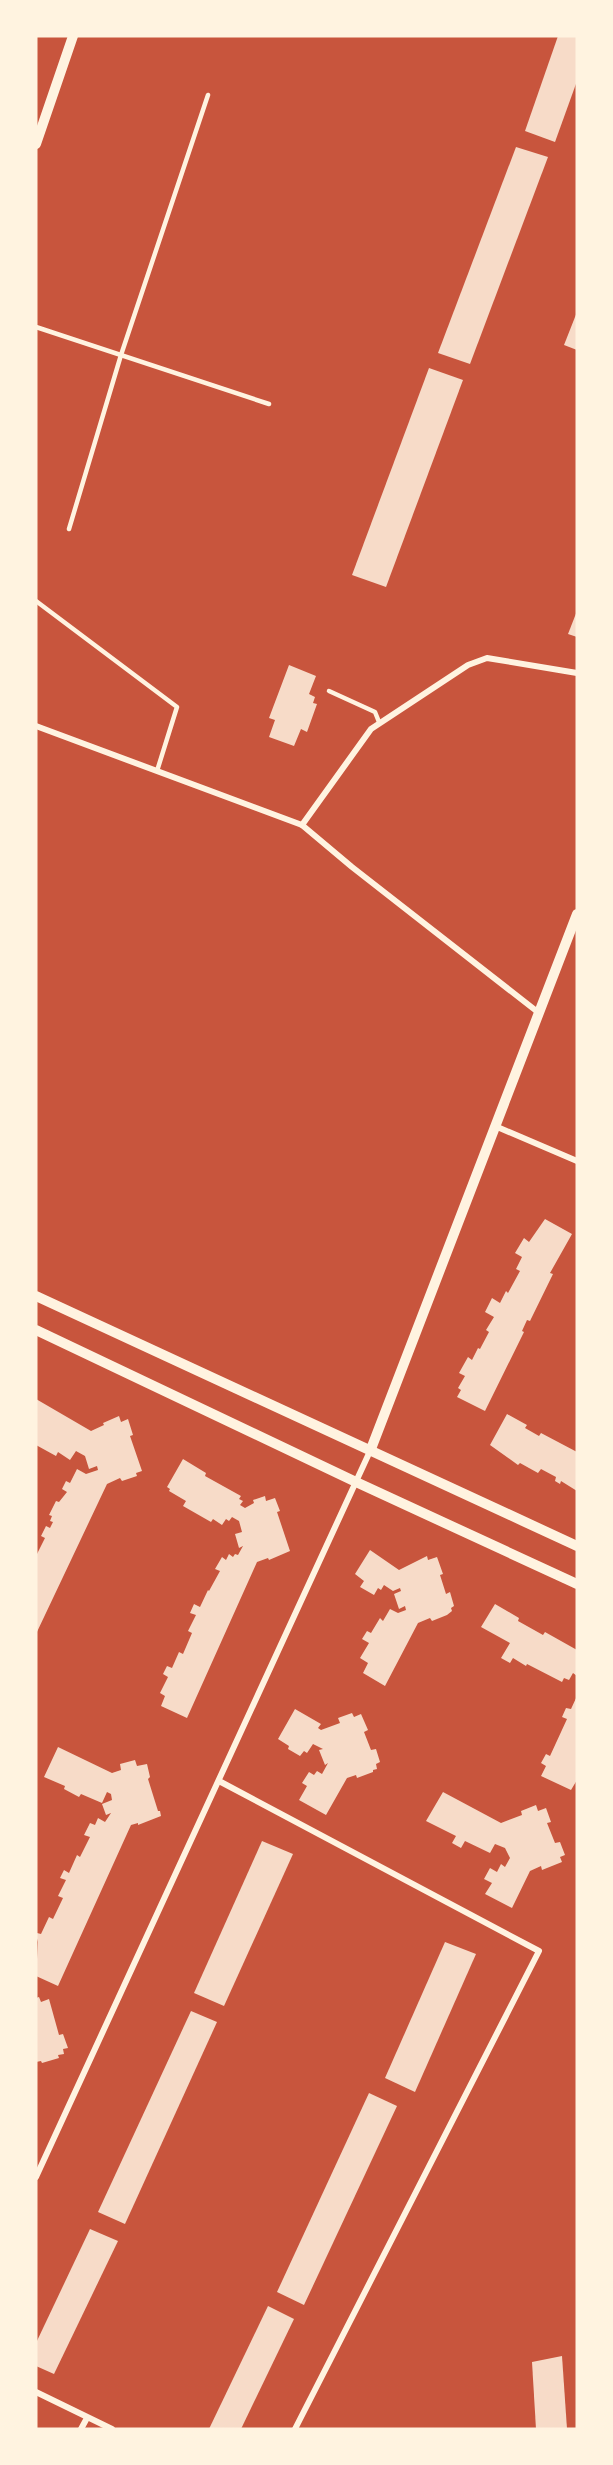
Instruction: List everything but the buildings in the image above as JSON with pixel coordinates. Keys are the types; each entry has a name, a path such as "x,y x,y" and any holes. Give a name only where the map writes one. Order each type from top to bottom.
{"street":[{"path":"36,144 73,36"},
{"path":"302,825 365,736 379,722 468,665 487,658 577,673"},
{"path":"36,726 302,825 352,867 539,1013"},
{"path":"36,2177 371,1449 577,914"},
{"path":"495,1126 577,1161"},
{"path":"36,1296 577,1546"},
{"path":"36,1330 577,1584"},
{"path":"219,1781 539,1951 295,2429"},
{"path":"36,2392 112,2429"},
{"path":"81,2429 87,2418"}],"lane":[{"path":"69,530 121,355 208,95"},
{"path":"36,327 269,404"},
{"path":"36,601 177,707 157,771"},
{"path":"329,691 375,712 379,722"}]}
